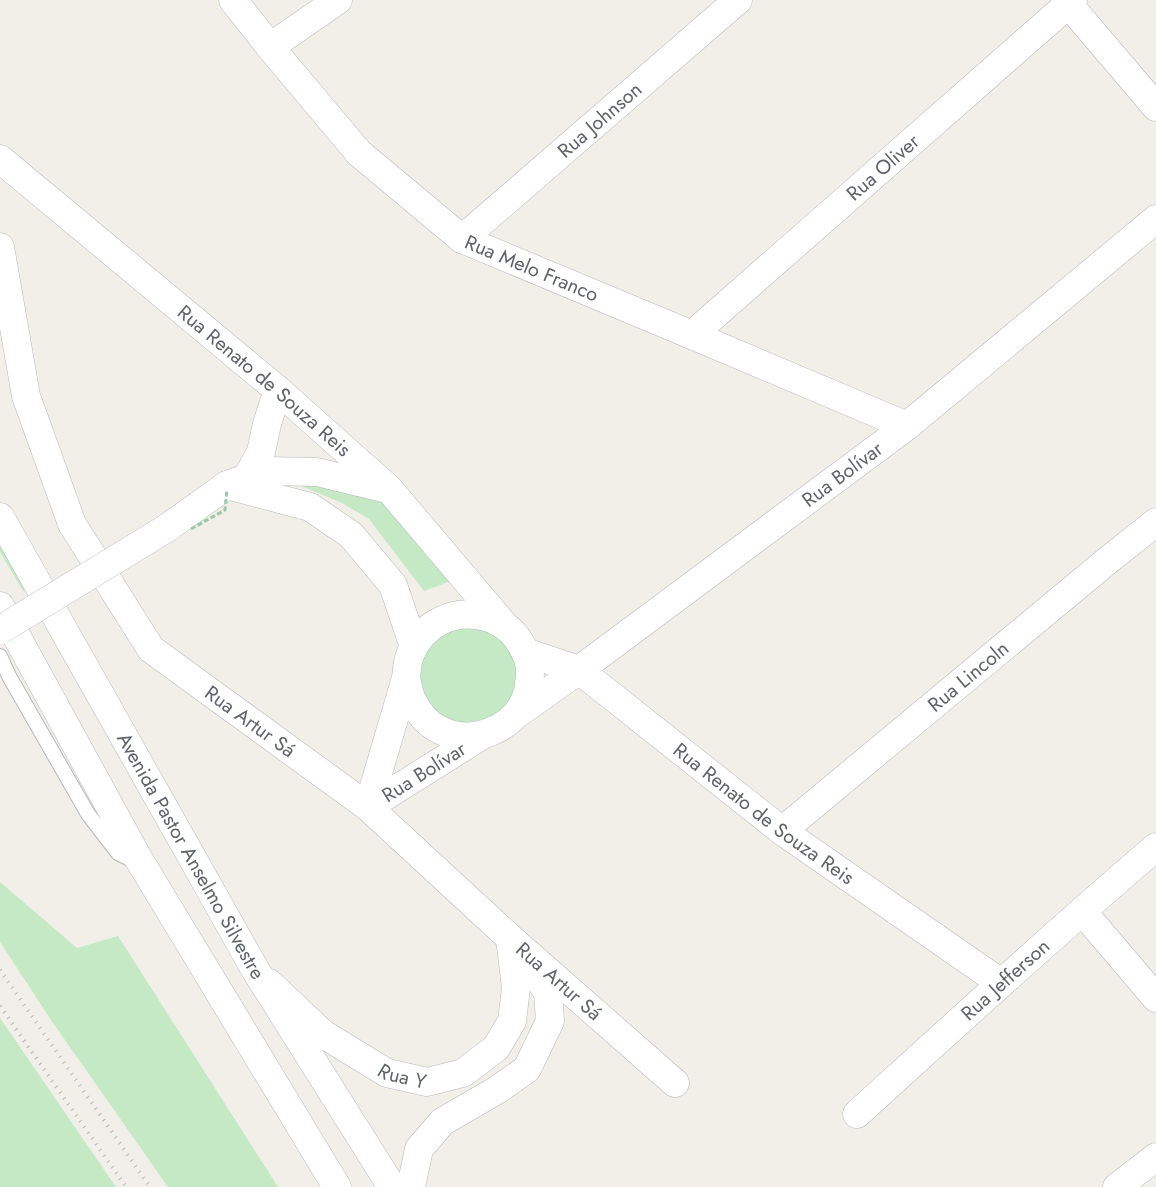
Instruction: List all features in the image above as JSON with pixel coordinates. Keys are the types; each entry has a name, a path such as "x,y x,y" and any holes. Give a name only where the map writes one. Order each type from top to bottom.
{"street":[{"name":"Rua Melo Franco","path":"233,0 359,153 462,239 906,426"},
{"path":"270,47 338,0"},
{"name":"Rua Johnson","path":"462,239 738,0"},
{"path":"1069,2 1156,107"},
{"name":"Rua Oliver","path":"692,335 1069,2"},
{"name":"Rua Renato de Souza Reis","path":"0,159 278,390 389,489 505,626"},
{"name":"Rua Bolívar","path":"517,714 579,670 906,426 1156,219"},
{"name":"Rua Artur Sá","path":"0,247 26,396 72,524 151,649 368,808 510,938 675,1083"},
{"path":"237,481 261,452 267,424 278,390"},
{"path":"0,630 167,528 237,481 267,471 317,472 389,489"},
{"path":"237,481 310,507 351,535 393,585 414,647"},
{"name":"Avenida Pastor Anselmo Silvestre","path":"0,517 256,971 392,1187"},
{"name":"Rua Lincoln","path":"782,831 1099,567 1156,522"},
{"path":"0,606 138,858 337,1187"},
{"path":"368,808 406,678 409,657 418,639 432,626 449,617 468,614 488,617 505,626 519,640 528,657 530,676 527,696 517,714 501,728 481,736 459,737 439,730 422,717 411,699 406,678"},
{"name":"Rua Renato de Souza Reis","path":"525,652 579,670 782,831 1001,983"},
{"name":"Rua Bolívar","path":"368,808 481,736"},
{"name":"Rua Jefferson","path":"857,1114 1001,983 1156,847"},
{"path":"1082,911 1156,998"},
{"path":"411,1187 419,1149 442,1122 527,1070 550,1021 548,992 510,938"},
{"name":"Rua Y","path":"256,971 323,1034 386,1073 427,1082 463,1073 496,1048 512,1021 516,988 510,938"},
{"path":"1117,1187 1156,1157"}],"lane":[{"path":"0,656 9,676 88,814 118,853 128,858 138,858"}],"green space":[{"path":"287,480 385,497 456,579 424,591 369,519 342,503"},
{"path":"0,526 34,585 23,591 0,552"},
{"path":"467,620 515,645 523,682 505,715 454,727 426,709 416,661 422,645"},
{"path":"0,882 77,948 118,936 278,1187 168,1187 51,1020 0,942"},
{"path":"0,1018 116,1187 0,1187"}],"railway":[{"path":"0,970 150,1187"},
{"path":"0,1006 126,1187"}]}
